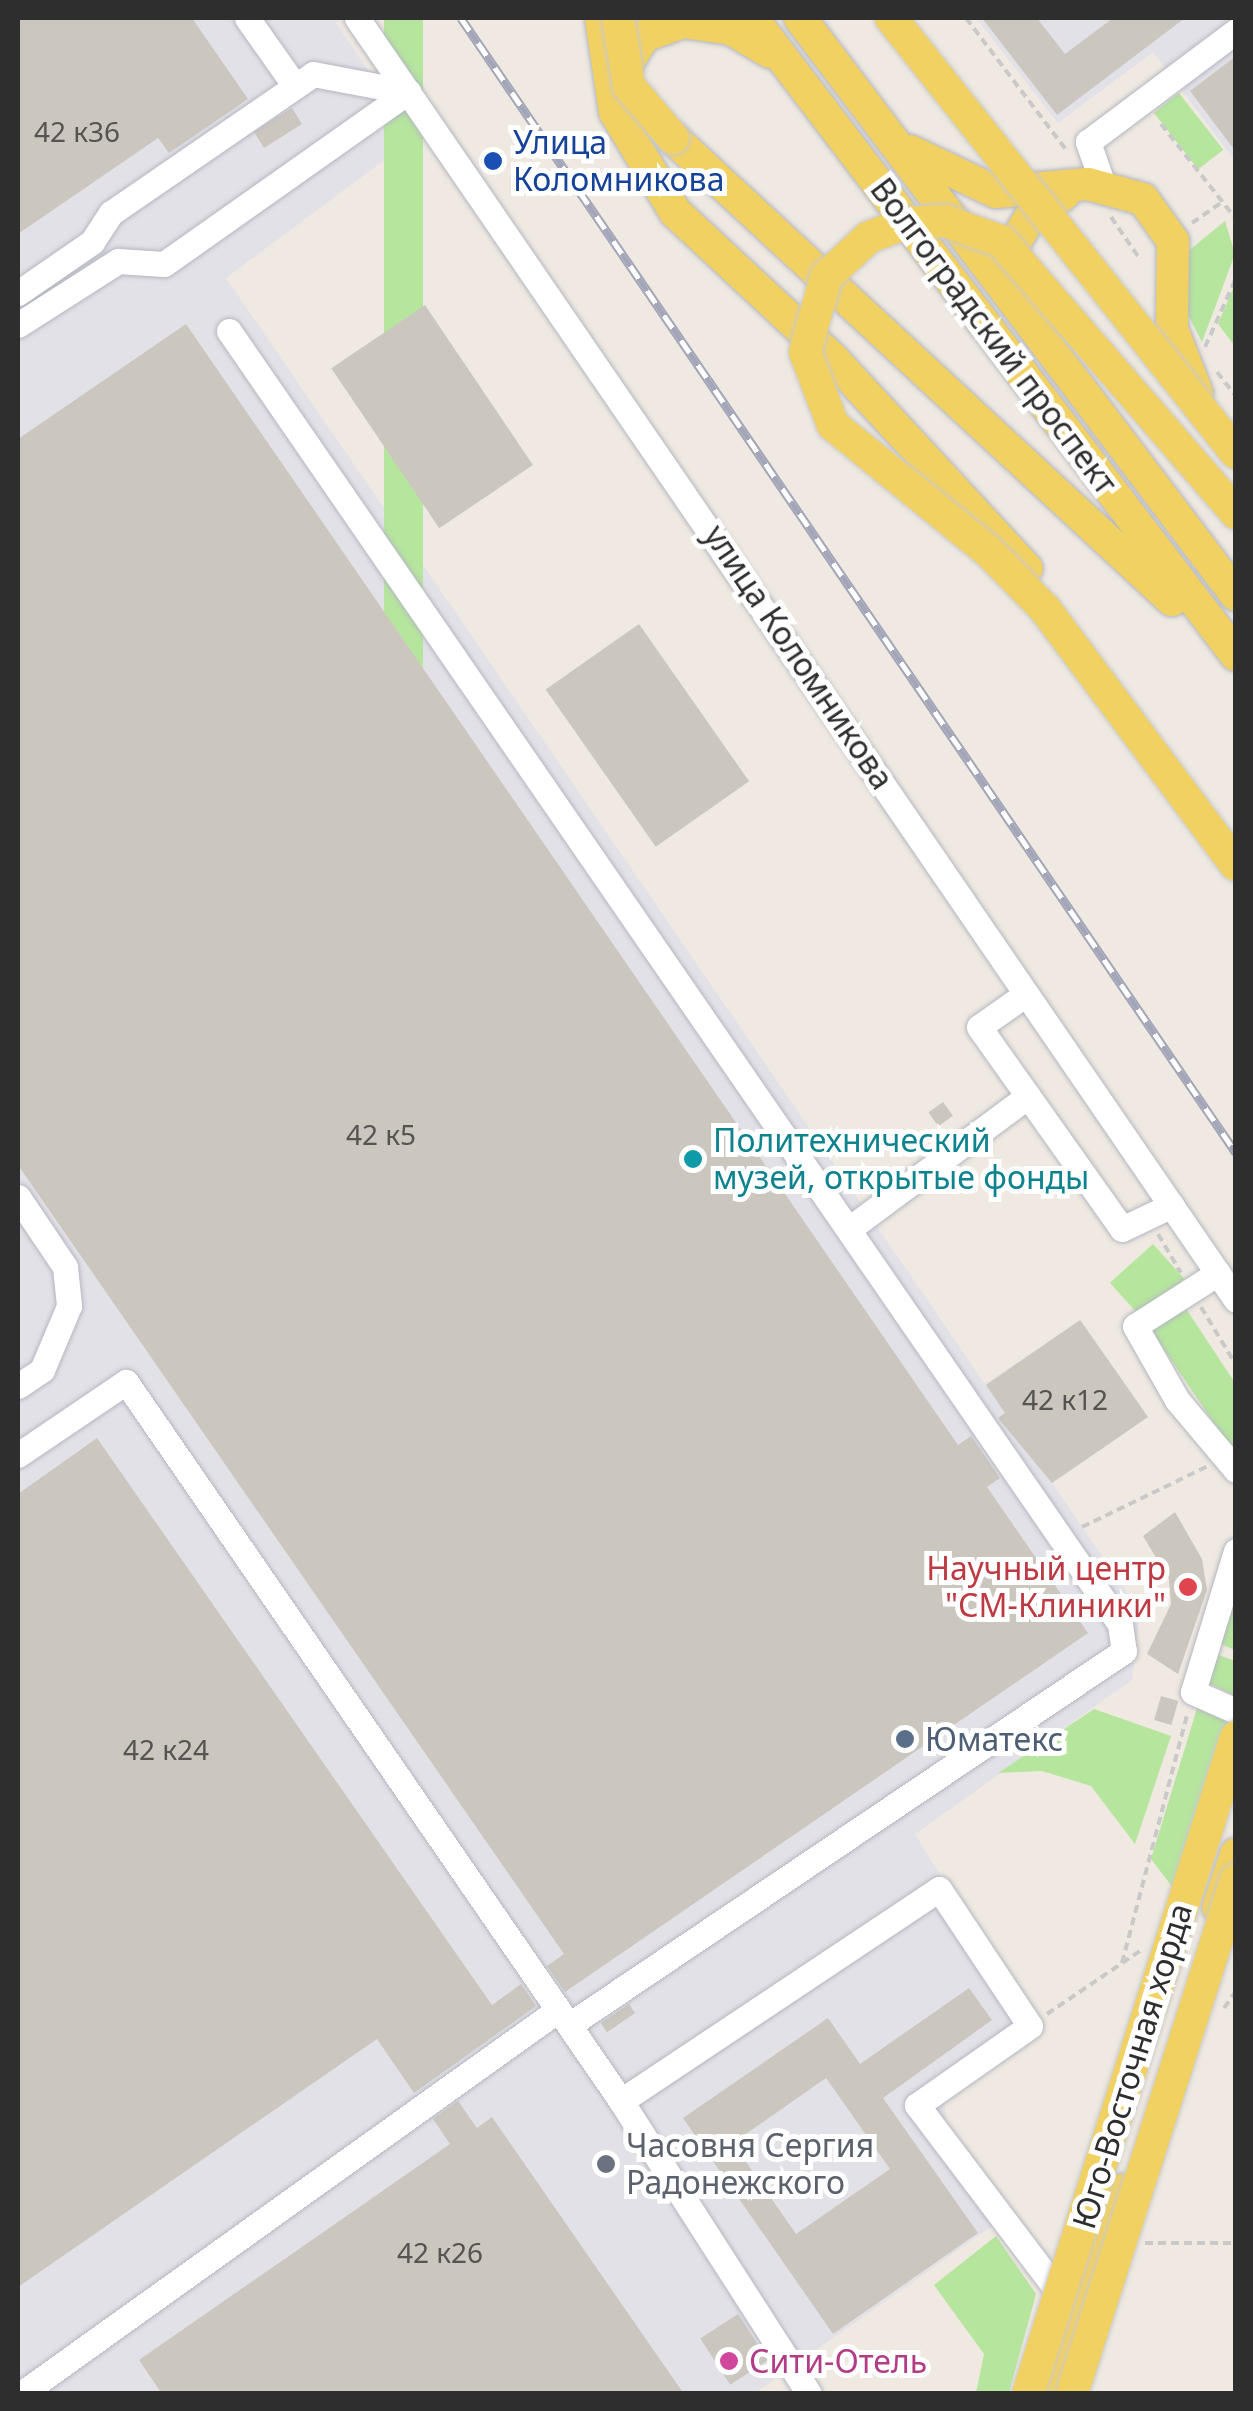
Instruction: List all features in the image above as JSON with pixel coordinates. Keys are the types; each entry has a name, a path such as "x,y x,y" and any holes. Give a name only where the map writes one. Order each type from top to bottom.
{"main road":[{"path":"601,18 615,112 675,212 834,360 1067,612 1236,844"},
{"path":"618,18 629,86 673,138 1236,665"},
{"name":"Волгоградский проспект","path":"752,18 1236,655"},
{"name":"Волгоградский проспект","path":"800,18 1236,595"},
{"path":"891,18 1236,453"},
{"path":"615,112 630,48 683,22 731,29 806,90"},
{"path":"896,142 996,192 1092,184 1143,199 1174,241 1172,329 1181,365 1236,445"},
{"path":"1027,317 1012,275 1014,244 1039,208 1092,184"},
{"path":"1236,513 1001,241 945,221 906,223 869,236 826,277 805,352 833,425 988,550 1045,609 1236,865"},
{"name":"Юго-Восточная хорда","path":"1028,2394 1236,1737"},
{"path":"1050,2394 1236,1854"},
{"name":"Юго-Восточная хорда","path":"1072,2394 1236,1880"}],"street":[{"path":"246,18 295,86"},
{"name":"улица Коломникова","path":"357,18 1236,1300"},
{"path":"1092,184 1088,142 1236,31"},
{"path":"18,293 92,242 111,212 313,74 408,92"},
{"path":"18,325 118,261 164,264 408,92"},
{"path":"21,2394 564,2018 1124,1651 1120,1624 229,331"},
{"path":"1026,994 979,1027 1122,1229 1172,1205"},
{"path":"848,1230 1028,1096"},
{"path":"18,1197 65,1268 68,1306 42,1370 18,1386"},
{"path":"1218,1273 1134,1326 1177,1400 1230,1469"},
{"path":"18,1454 126,1382 621,2101 809,2394"},
{"path":"1236,1551 1193,1692 1236,1711"},
{"path":"621,2101 939,1889 1030,2026 917,2105 1077,2318"}],"path":[{"path":"966,18 1092,184 1140,258"},
{"path":"1161,124 1236,219"},
{"path":"1203,353 1236,278"},
{"path":"1082,1526 1192,1469 1230,1469"},
{"path":"1122,1963 1193,1692"},
{"path":"1139,2243 1236,2243"}],"shaded area":[{"path":"18,18 343,18 336,23 414,138 226,278 985,1384 1081,1320 1148,1417 1052,1483 1140,1611 1132,1680 915,1834 1035,2030 943,2088 947,2129 998,2222 755,2393 18,2393"},
{"path":"976,18 1235,18 1235,161 1153,52 1058,123"}],"green space":[{"path":"384,18 423,18 423,1526 384,1526"},
{"path":"1179,93 1223,150 1198,169 1154,113"},
{"path":"1225,221 1235,254 1202,342 1184,307 1187,252"},
{"path":"1235,284 1236,344 1234,345 1218,324"},
{"path":"1153,1244 1184,1279 1141,1318 1110,1283"},
{"path":"1183,1304 1235,1383 1235,1454 1151,1330"},
{"path":"1235,1579 1235,1650 1216,1642"},
{"path":"1213,1653 1235,1661 1235,1696 1203,1680"},
{"path":"1199,1702 1233,1718 1174,1889 1151,1859"},
{"path":"1094,1709 1171,1736 1135,1844 1091,1786 1042,1771 998,1773"},
{"path":"996,2236 1036,2294 1009,2393 976,2393 984,2354 934,2285"}],"building":[{"path":"18,18 192,18 248,99 169,153 158,138 18,234"},
{"path":"982,18 1037,18 1065,54 1113,18 1185,18 1057,115"},
{"path":"1236,56 1236,152 1190,91"},
{"path":"292,108 302,124 264,148 254,132"},
{"path":"425,305 533,465 439,528 331,368"},
{"path":"186,324 958,1445 971,1436 1000,1478 987,1487 1088,1633 565,1992 547,1966 564,1954 18,1165 18,439"},
{"path":"639,624 749,781 656,847 546,689"},
{"path":"943,1102 953,1116 938,1126 928,1113"},
{"path":"1080,1320 1148,1417 1052,1483 998,1418 1005,1413 986,1385"},
{"path":"97,1438 492,2005 521,1984 536,2006 414,2093 377,2039 18,2287 18,1494"},
{"name":"Научный центр \"СМ-Клиники\"","path":"1175,1512 1202,1559 1207,1590 1178,1674 1147,1654 1171,1604 1169,1579 1143,1536"},
{"path":"1161,1696 1178,1701 1171,1725 1154,1720"},
{"path":"969,1988 992,2020 883,2098 978,2233 833,2334 683,2118 828,2018 860,2064","holes":["826,2078 890,2169 796,2234 733,2143"]},
{"path":"629,2004 635,2013 607,2032 601,2023"},
{"path":"458,2101 477,2128 492,2117 684,2394 162,2394 139,2360 450,2144 433,2119"},
{"name":"Часовня Сергия Радонежского","path":"609,2152 618,2166 603,2176 594,2162"},
{"path":"738,2314 768,2360 730,2385 700,2339"}],"railway":[{"path":"461,18 1236,1153"}],"place":[{"name":"Улица Коломникова","path":"493,161"},
{"name":"Политехнический музей, открытые фонды","path":"693,1159"},
{"name":"Научный центр \"СМ-Клиники\"","path":"1188,1587"},
{"name":"Юматекс","path":"905,1739"},
{"name":"Часовня Сергия Радонежского","path":"606,2164"},
{"name":"Сити-Отель","path":"729,2361"}]}
